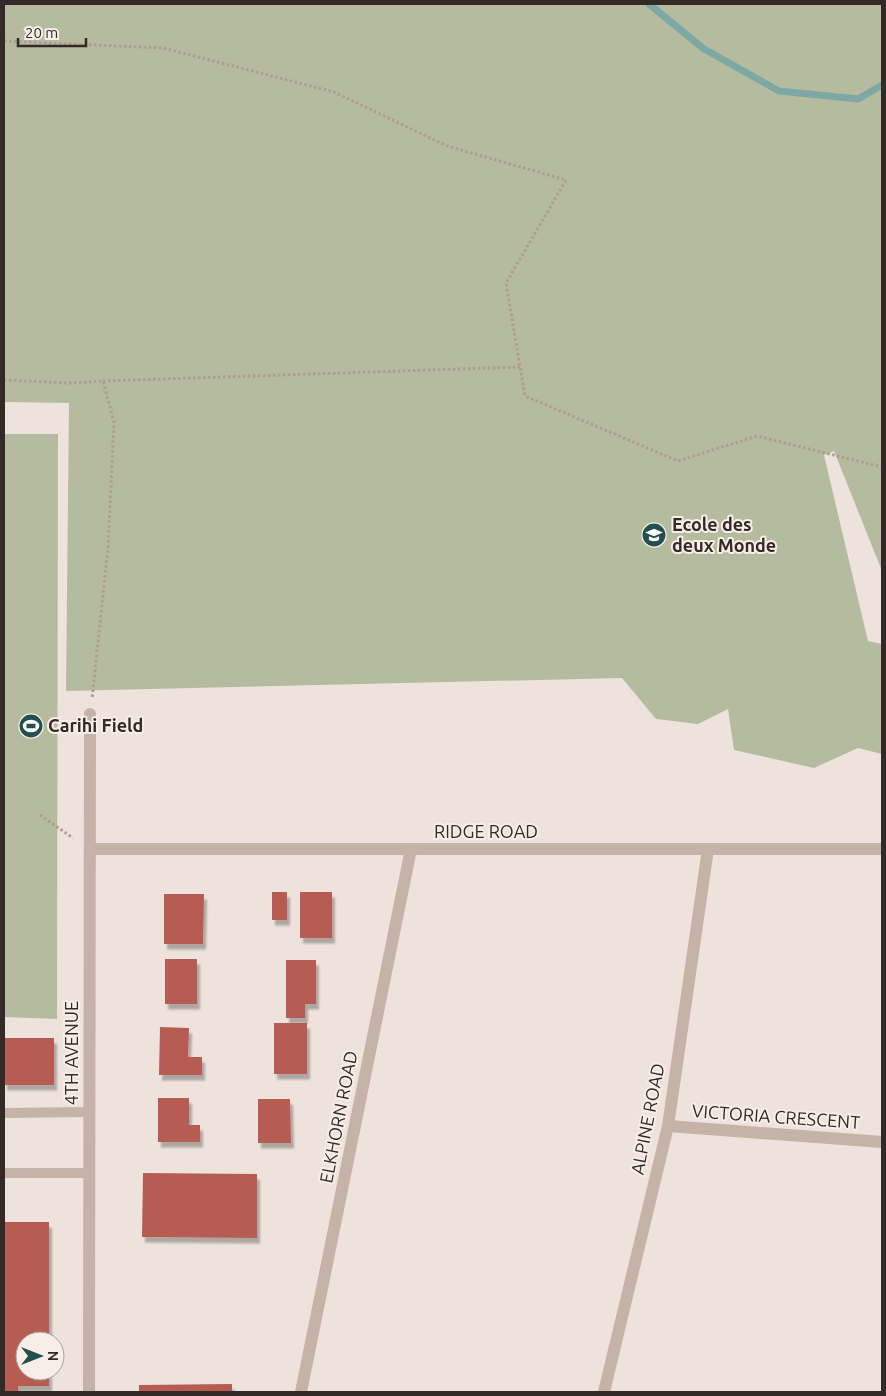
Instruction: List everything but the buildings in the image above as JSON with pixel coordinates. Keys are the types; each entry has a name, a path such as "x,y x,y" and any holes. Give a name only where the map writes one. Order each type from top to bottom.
{"street":[{"name":"4TH AVENUE","path":"89,1392 90,714"},
{"name":"RIDGE ROAD","path":"90,849 882,849"},
{"name":"ELKHORN ROAD","path":"300,1392 411,849"},
{"name":"ALPINE ROAD","path":"604,1392 668,1126 708,849"},
{"name":"VICTORIA CRESCENT","path":"668,1126 882,1142"}],"lane":[{"path":"4,1113 89,1112"},
{"path":"4,1173 89,1173"}],"path":[{"path":"4,41 163,48 334,92 447,146 566,180 506,283 525,396 678,461 757,436 882,468"},
{"path":"4,380 70,383 520,367"},
{"path":"90,714 108,548 114,422 103,381"},
{"path":"40,815 90,849"}],"green space":[{"path":"4,4 882,4 882,571 834,451 824,455 868,641 882,644 882,754 858,748 814,768 734,750 728,709 698,724 656,719 622,678 66,691 69,403 4,402"},
{"name":"Carihi Field","path":"4,434 58,434 57,1019 4,1017"}],"waterway":[{"path":"649,4 704,49 779,91 858,99 882,85"}],"place":[{"name":"Ecole des deux Monde","path":"654,535"},
{"name":"Carihi Field","path":"31,726"}]}
